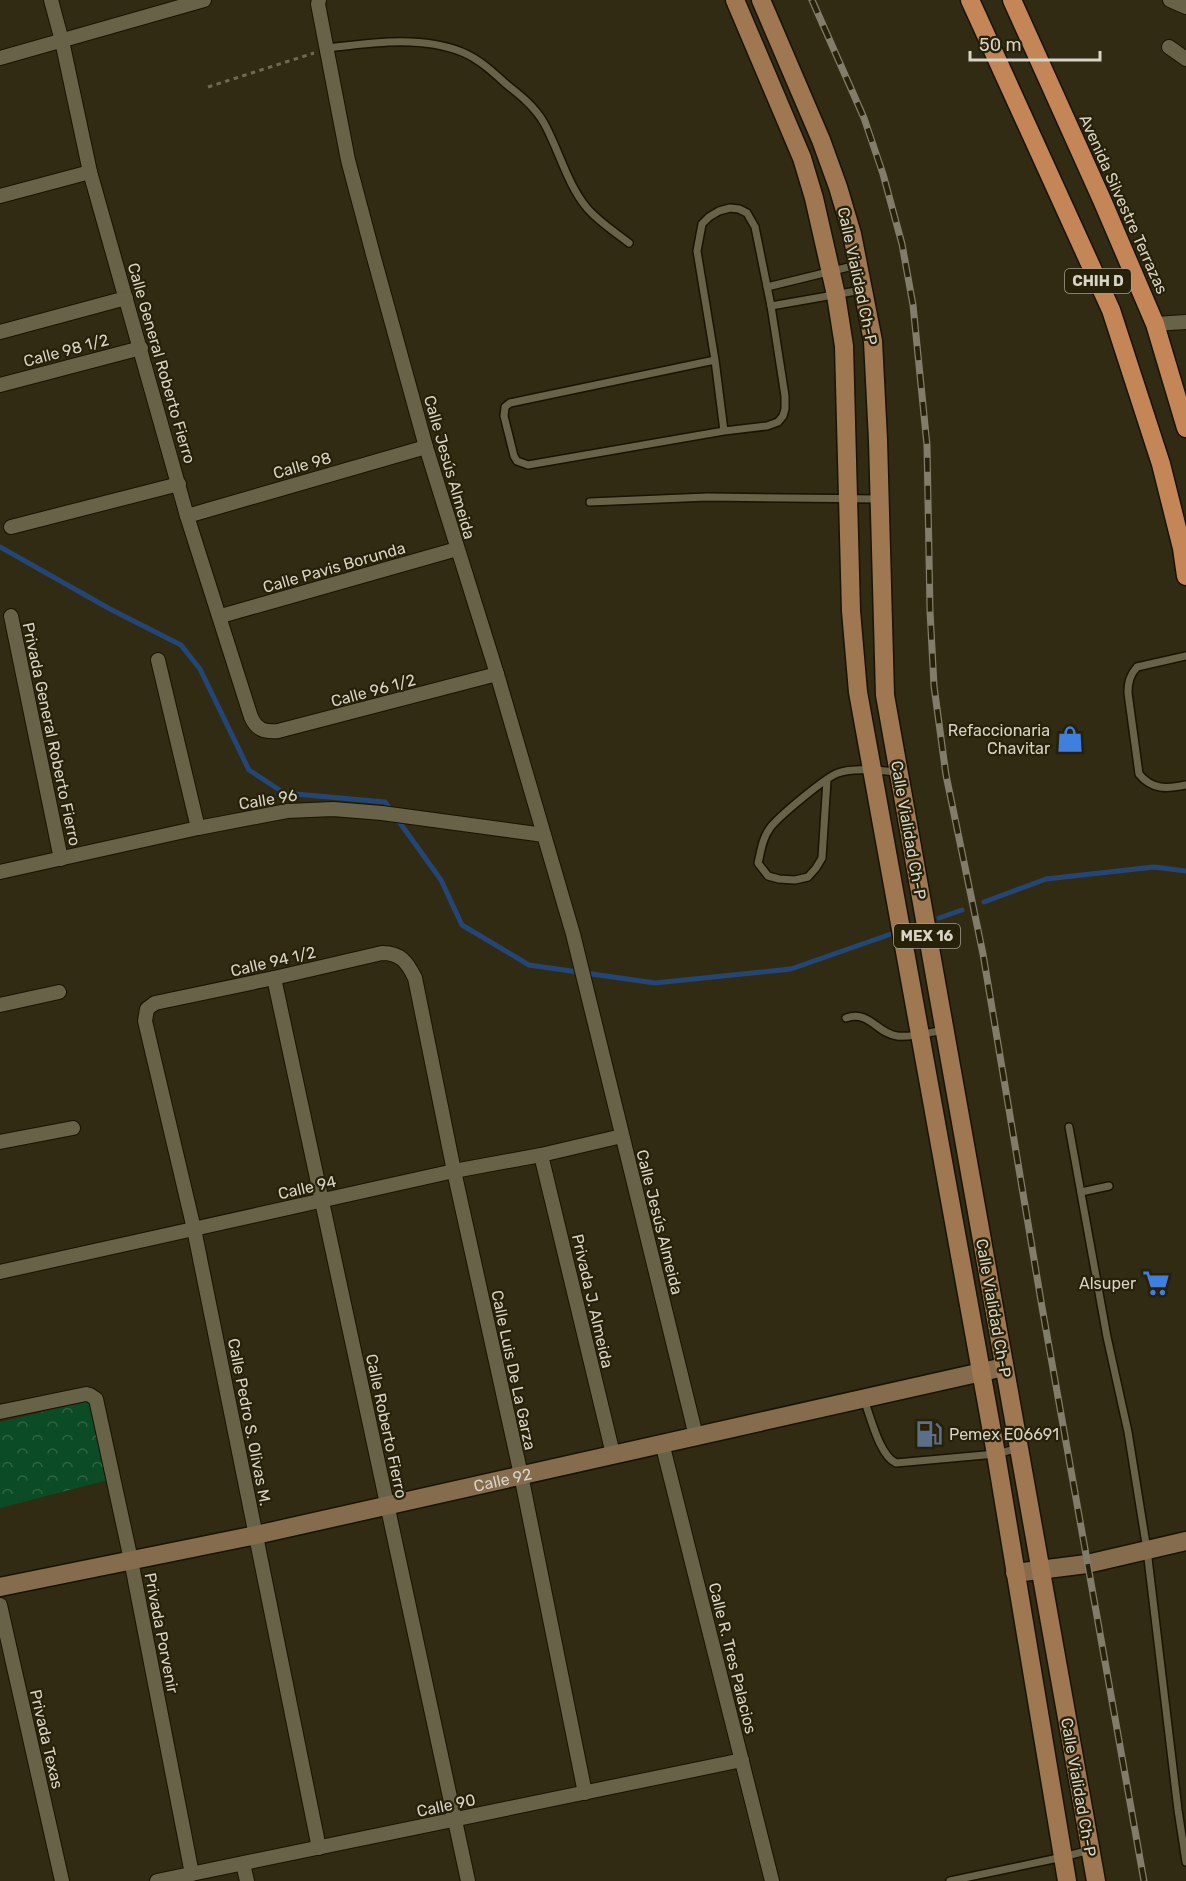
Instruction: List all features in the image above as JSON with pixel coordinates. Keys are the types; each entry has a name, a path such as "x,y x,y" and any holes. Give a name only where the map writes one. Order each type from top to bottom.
{"highway":[{"name":"CHIH D","path":"970,0 1111,310 1161,464 1182,548 1186,576"},
{"name":"Avenida Silvestre Terrazas","path":"1012,0 1155,324 1186,428"}],"main road":[{"name":"Calle Vialidad Ch-P","path":"735,0 802,158 814,198 836,296 844,346 851,611 858,692 996,1454 1067,1881"},
{"name":"Calle Vialidad Ch-P","path":"762,0 821,140 838,187 852,234 873,341 885,695 1095,1881"}],"street":[{"name":"Calle General Roberto Fierro","path":"51,0 90,172 188,516 251,717 258,729"},
{"path":"0,58 204,0"},
{"path":"1170,0 1186,7"},
{"name":"Calle Jesús Almeida","path":"317,1 351,171 426,447 497,674 573,934 696,1436"},
{"path":"1169,47 1186,58"},
{"path":"0,196 90,172"},
{"name":"Calle 98 1/2","path":"0,332 126,298"},
{"path":"1155,324 1186,322"},
{"name":"Calle 98 1/2","path":"0,385 141,348"},
{"name":"Calle 98","path":"188,516 426,447"},
{"path":"11,527 179,484"},
{"name":"Calle Pavis Borunda","path":"221,616 457,549"},
{"name":"Privada General Roberto Fierro","path":"11,616 61,859"},
{"path":"158,660 198,828"},
{"name":"Calle 96 1/2","path":"258,729 278,731 497,674"},
{"name":"Calle 96","path":"0,872 198,828 287,811 333,809 382,813 544,835"},
{"name":"Calle 94 1/2","path":"151,1005 382,953 392,953 403,959"},
{"name":"Calle Luis De La Garza","path":"403,959 415,978 585,1793"},
{"name":"Calle Roberto Fierro","path":"274,978 468,1881"},
{"path":"0,1005 59,992"},
{"name":"Calle Pedro S. Olivas M.","path":"151,1005 147,1010 145,1021 194,1229 319,1848"},
{"path":"0,1142 73,1128"},
{"name":"Calle 94","path":"0,1272 622,1136"},
{"name":"Privada J. Almeida","path":"541,1155 613,1454"},
{"name":"Calle 92","path":"0,1587 256,1535 1004,1367"},
{"name":"Privada Porvenir","path":"0,1412 86,1394 96,1399 131,1560 192,1874"},
{"name":"Calle R. Tres Palacios","path":"662,1443 772,1881"},
{"path":"1015,1573 1087,1564 1186,1541"},
{"name":"Privada Texas","path":"0,1605 62,1881"},
{"name":"Calle 90","path":"157,1881 742,1760"},
{"path":"243,1864 247,1881"}],"lane":[{"path":"327,48 370,43 423,43 464,53 519,94 543,120 574,188 586,207 602,223 629,243"},
{"path":"715,360 510,403 505,407 504,416 514,456 518,461 528,465 724,431 767,426 778,422 785,409 785,396 771,306 754,227 747,213 730,208 709,217 702,225 697,251 715,360 724,431"},
{"path":"767,287 857,265"},
{"path":"771,306 862,290"},
{"path":"590,502 707,497 879,499"},
{"path":"1186,656 1137,667 1128,683 1139,774 1153,787 1169,788 1186,785"},
{"path":"827,780 822,858 808,877 795,880 768,876 758,863 763,841 778,819 827,780 838,773 898,772"},
{"path":"846,1018 862,1016 894,1035 944,1030"},
{"path":"1069,1127 1107,1337 1128,1432 1147,1550 1186,1862"},
{"path":"1081,1192 1109,1186"},
{"path":"864,1398 884,1452 896,1463 996,1454 1019,1448"},
{"path":"951,1881 1090,1850"}],"path":[{"path":"208,87 327,48"}],"green space":[{"path":"89,1401 93,1407 108,1480 0,1508 0,1422"}],"waterway":[{"path":"0,547 110,609 181,645 200,669 249,770 284,793 385,802 441,880 462,925 529,965 655,983 791,969 891,934"},
{"path":"984,902 1046,879 1154,867 1186,871"},
{"path":"939,918 962,910"}],"railway":[{"path":"812,0 864,118 883,174 902,244 913,305 927,445 930,611 934,686 946,775 983,954 1042,1307 1144,1881"}],"place":[{"name":"Refaccionaria Chavitar","path":"1070,739"},
{"name":"Alsuper","path":"1156,1283"},
{"name":"Pemex E06691","path":"929,1434"}]}
